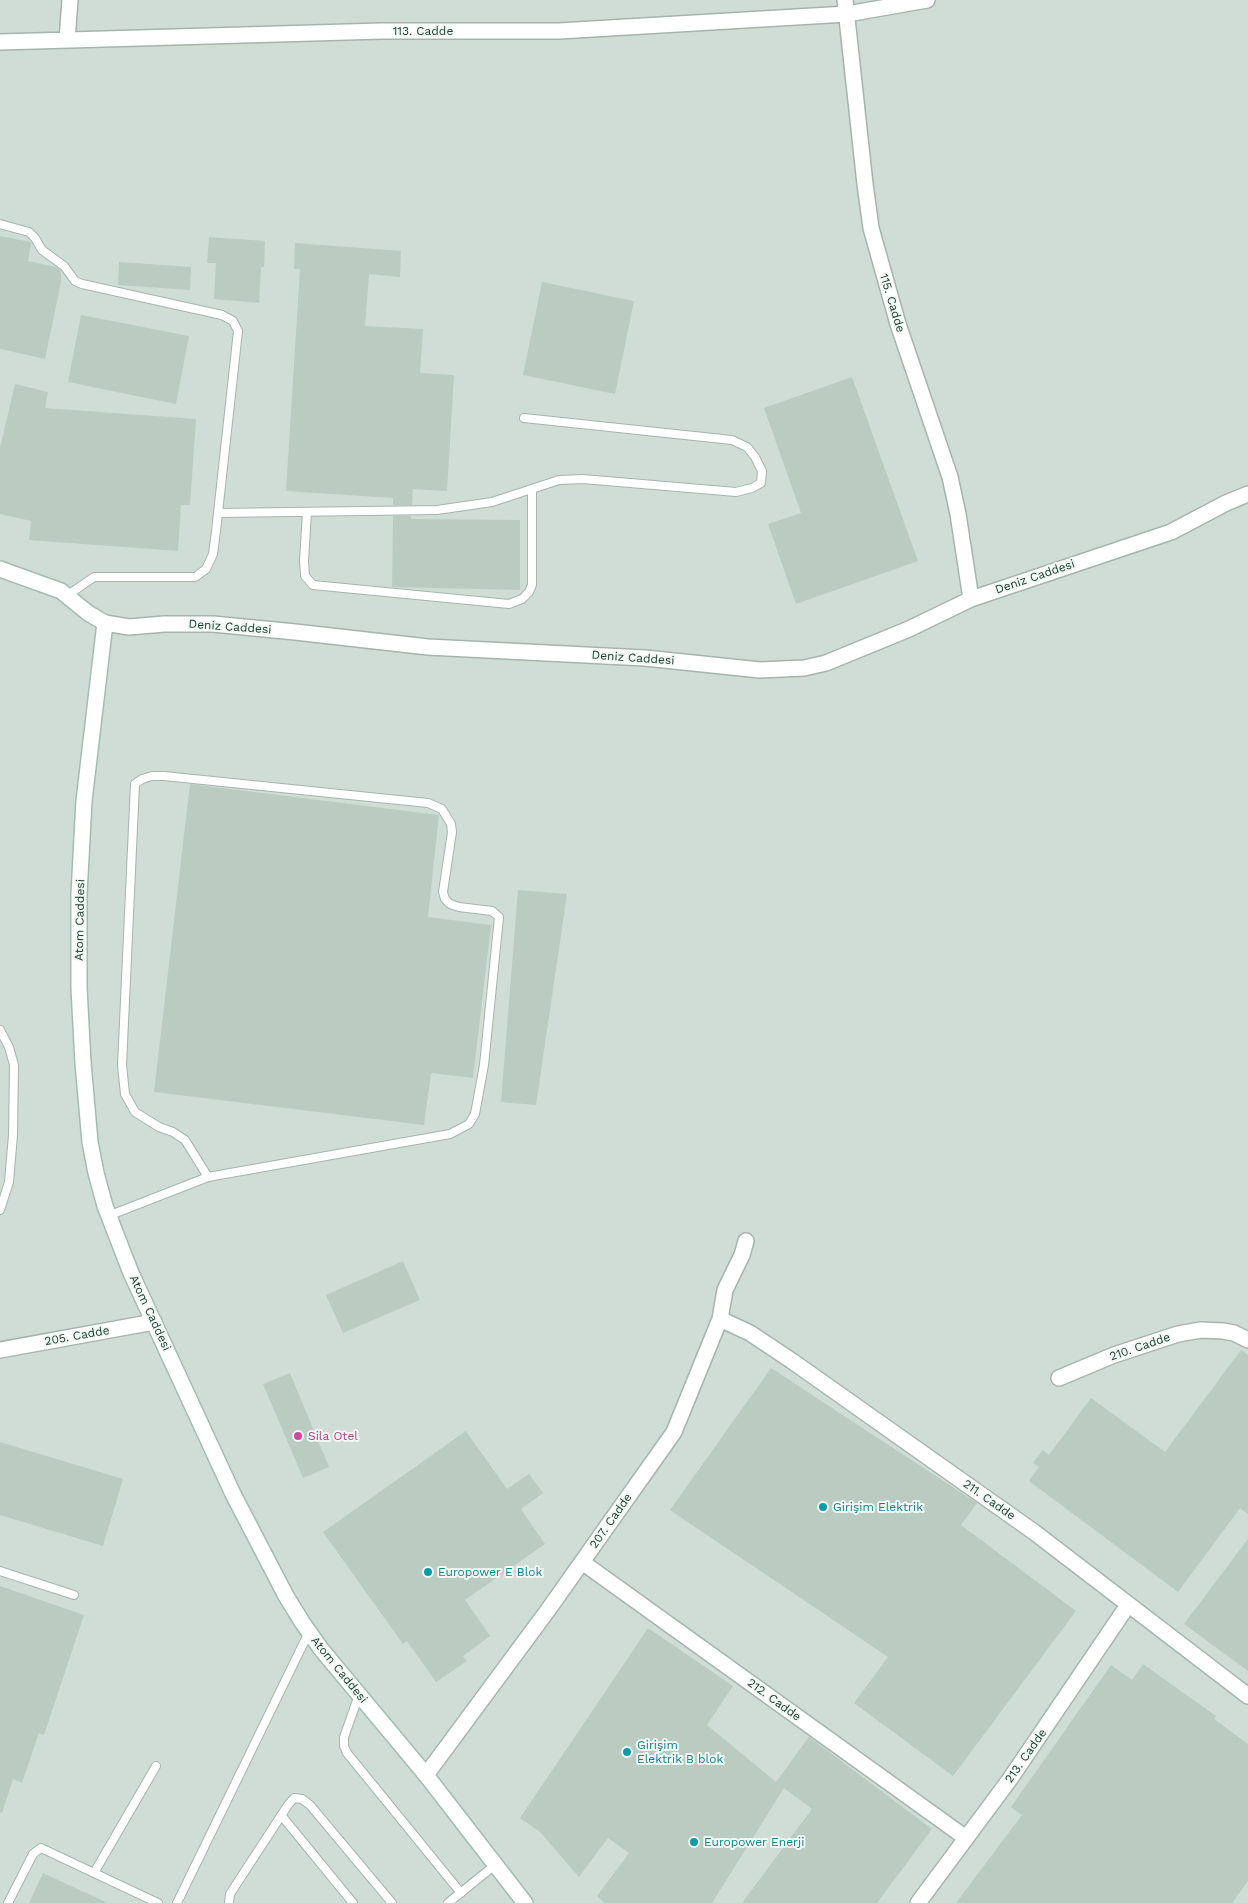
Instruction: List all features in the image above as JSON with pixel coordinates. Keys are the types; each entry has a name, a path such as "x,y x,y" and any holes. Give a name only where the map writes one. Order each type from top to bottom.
{"street":[{"path":"67,40 70,0"},
{"name":"113. Cadde","path":"0,42 382,31 559,31 927,0"},
{"name":"115. Cadde","path":"846,7 871,228 898,324 950,477 958,514 971,599"},
{"name":"Deniz Caddesi","path":"0,569 44,584 68,596 88,613 105,623 129,627 164,624 213,624 428,647 645,658 760,670 786,670 826,663 910,629 971,599 1171,532 1248,494"},
{"name":"Atom Caddesi","path":"105,623 84,801 79,894 79,988 90,1142 108,1216 131,1273 233,1494 286,1596 321,1649 426,1775 525,1903"},
{"name":"207. Cadde","path":"426,1775 582,1562 674,1432 720,1319 726,1290 742,1255 746,1241"},
{"name":"211. Cadde","path":"720,1319 750,1333 800,1366 1034,1532 1248,1696"},
{"name":"205. Cadde","path":"0,1350 154,1322"},
{"name":"210. Cadde","path":"1059,1378 1114,1355 1178,1334 1201,1330 1223,1330 1248,1340"},
{"name":"212. Cadde","path":"582,1562 966,1838"},
{"name":"213. Cadde","path":"918,1903 1010,1778 1128,1605"}],"lane":[{"path":"0,224 29,232 42,250 64,266 75,281 92,288 222,315 232,322 238,331 218,513 212,554 206,569 195,578 94,577 68,596"},
{"path":"218,513 437,510 492,502 559,480 583,479 736,492 752,488 761,483 762,471 747,447 732,440 524,418"},
{"path":"308,512 304,562 305,576 313,585 509,604 522,599 532,585 532,489"},
{"path":"108,1216 208,1178 450,1134 469,1124 475,1114 484,1065 499,917 492,911 450,904 444,899 442,892 452,832 451,824 442,809 428,802 164,776 152,776 142,779 135,784 122,1065 125,1094 135,1112 185,1140 208,1178"},
{"path":"0,1030 9,1047 14,1066 13,1135 9,1182 0,1210"},
{"path":"0,1571 74,1596"},
{"path":"177,1903 309,1632"},
{"path":"359,1695 344,1737 347,1754 460,1893"},
{"path":"94,1873 156,1766"},
{"path":"229,1903 230,1894 294,1798 302,1799 310,1805 392,1903"},
{"path":"281,1815 353,1903"},
{"path":"8,1903 34,1854 41,1848 158,1903"},
{"path":"448,1903 496,1865"}],"shaded area":[{"path":"0,0 1248,0 1248,1903 0,1903"}],"building":[{"path":"0,236 31,242 28,261 56,267 61,271 61,282 45,359 0,349"},
{"path":"209,237 265,241 264,267 261,267 259,303 214,299 216,263 207,263"},
{"path":"295,243 401,251 400,277 369,274 365,326 423,329 420,373 454,375 447,491 413,489 412,505 393,505 393,498 286,491 300,269 294,269"},
{"path":"119,262 191,267 190,290 118,285"},
{"path":"542,282 634,301 615,394 523,375"},
{"path":"81,315 189,336 176,404 68,382"},
{"path":"852,377 918,561 796,604 768,524 801,513 764,408"},
{"path":"15,384 48,392 45,408 196,419 190,505 181,505 178,551 29,540 31,521 0,514 0,448"},
{"path":"393,516 411,516 411,519 520,520 520,590 392,587"},
{"path":"190,784 439,815 428,917 491,925 473,1078 431,1073 424,1125 154,1092"},
{"path":"518,890 567,894 536,1105 501,1102"},
{"path":"403,1261 420,1300 343,1333 326,1295"},
{"path":"1241,1350 1248,1355 1248,1514 1240,1508 1178,1592 1029,1481 1039,1467 1033,1463 1043,1450 1049,1455 1091,1398 1165,1452"},
{"name":"Girişim Elektrik","path":"771,1368 977,1503 961,1525 1076,1611 953,1776 854,1703 888,1657 670,1510"},
{"path":"290,1373 329,1467 303,1478 263,1384"},
{"name":"Europower E Blok","path":"466,1431 507,1489 529,1474 543,1493 521,1509 545,1544 465,1600 490,1636 463,1656 467,1661 436,1682 407,1641 403,1644 323,1532"},
{"path":"0,1442 123,1479 103,1546 0,1515"},
{"path":"1248,1539 1248,1671 1184,1624"},
{"path":"0,1586 84,1615 44,1735 39,1733 22,1783 13,1779 2,1813 0,1812"},
{"path":"648,1628 733,1686 707,1725 776,1782 809,1737 932,1829 877,1903 742,1903 812,1809 784,1788 712,1903 605,1903 597,1896 629,1853 608,1838 579,1877 540,1832 520,1818"},
{"path":"1143,1664 1216,1716 1214,1719 1248,1744 1248,1881 1232,1903 956,1903 1022,1815 1011,1807 1111,1665 1132,1680"},
{"path":"43,1873 108,1903 29,1903"}],"place":[{"name":"Sila Otel","path":"298,1436"},
{"name":"Girişim Elektrik","path":"823,1507"},
{"name":"Europower E Blok","path":"428,1572"},
{"name":"Girişim Elektrik B blok","path":"627,1752"},
{"name":"Europower Enerji","path":"694,1842"}]}
